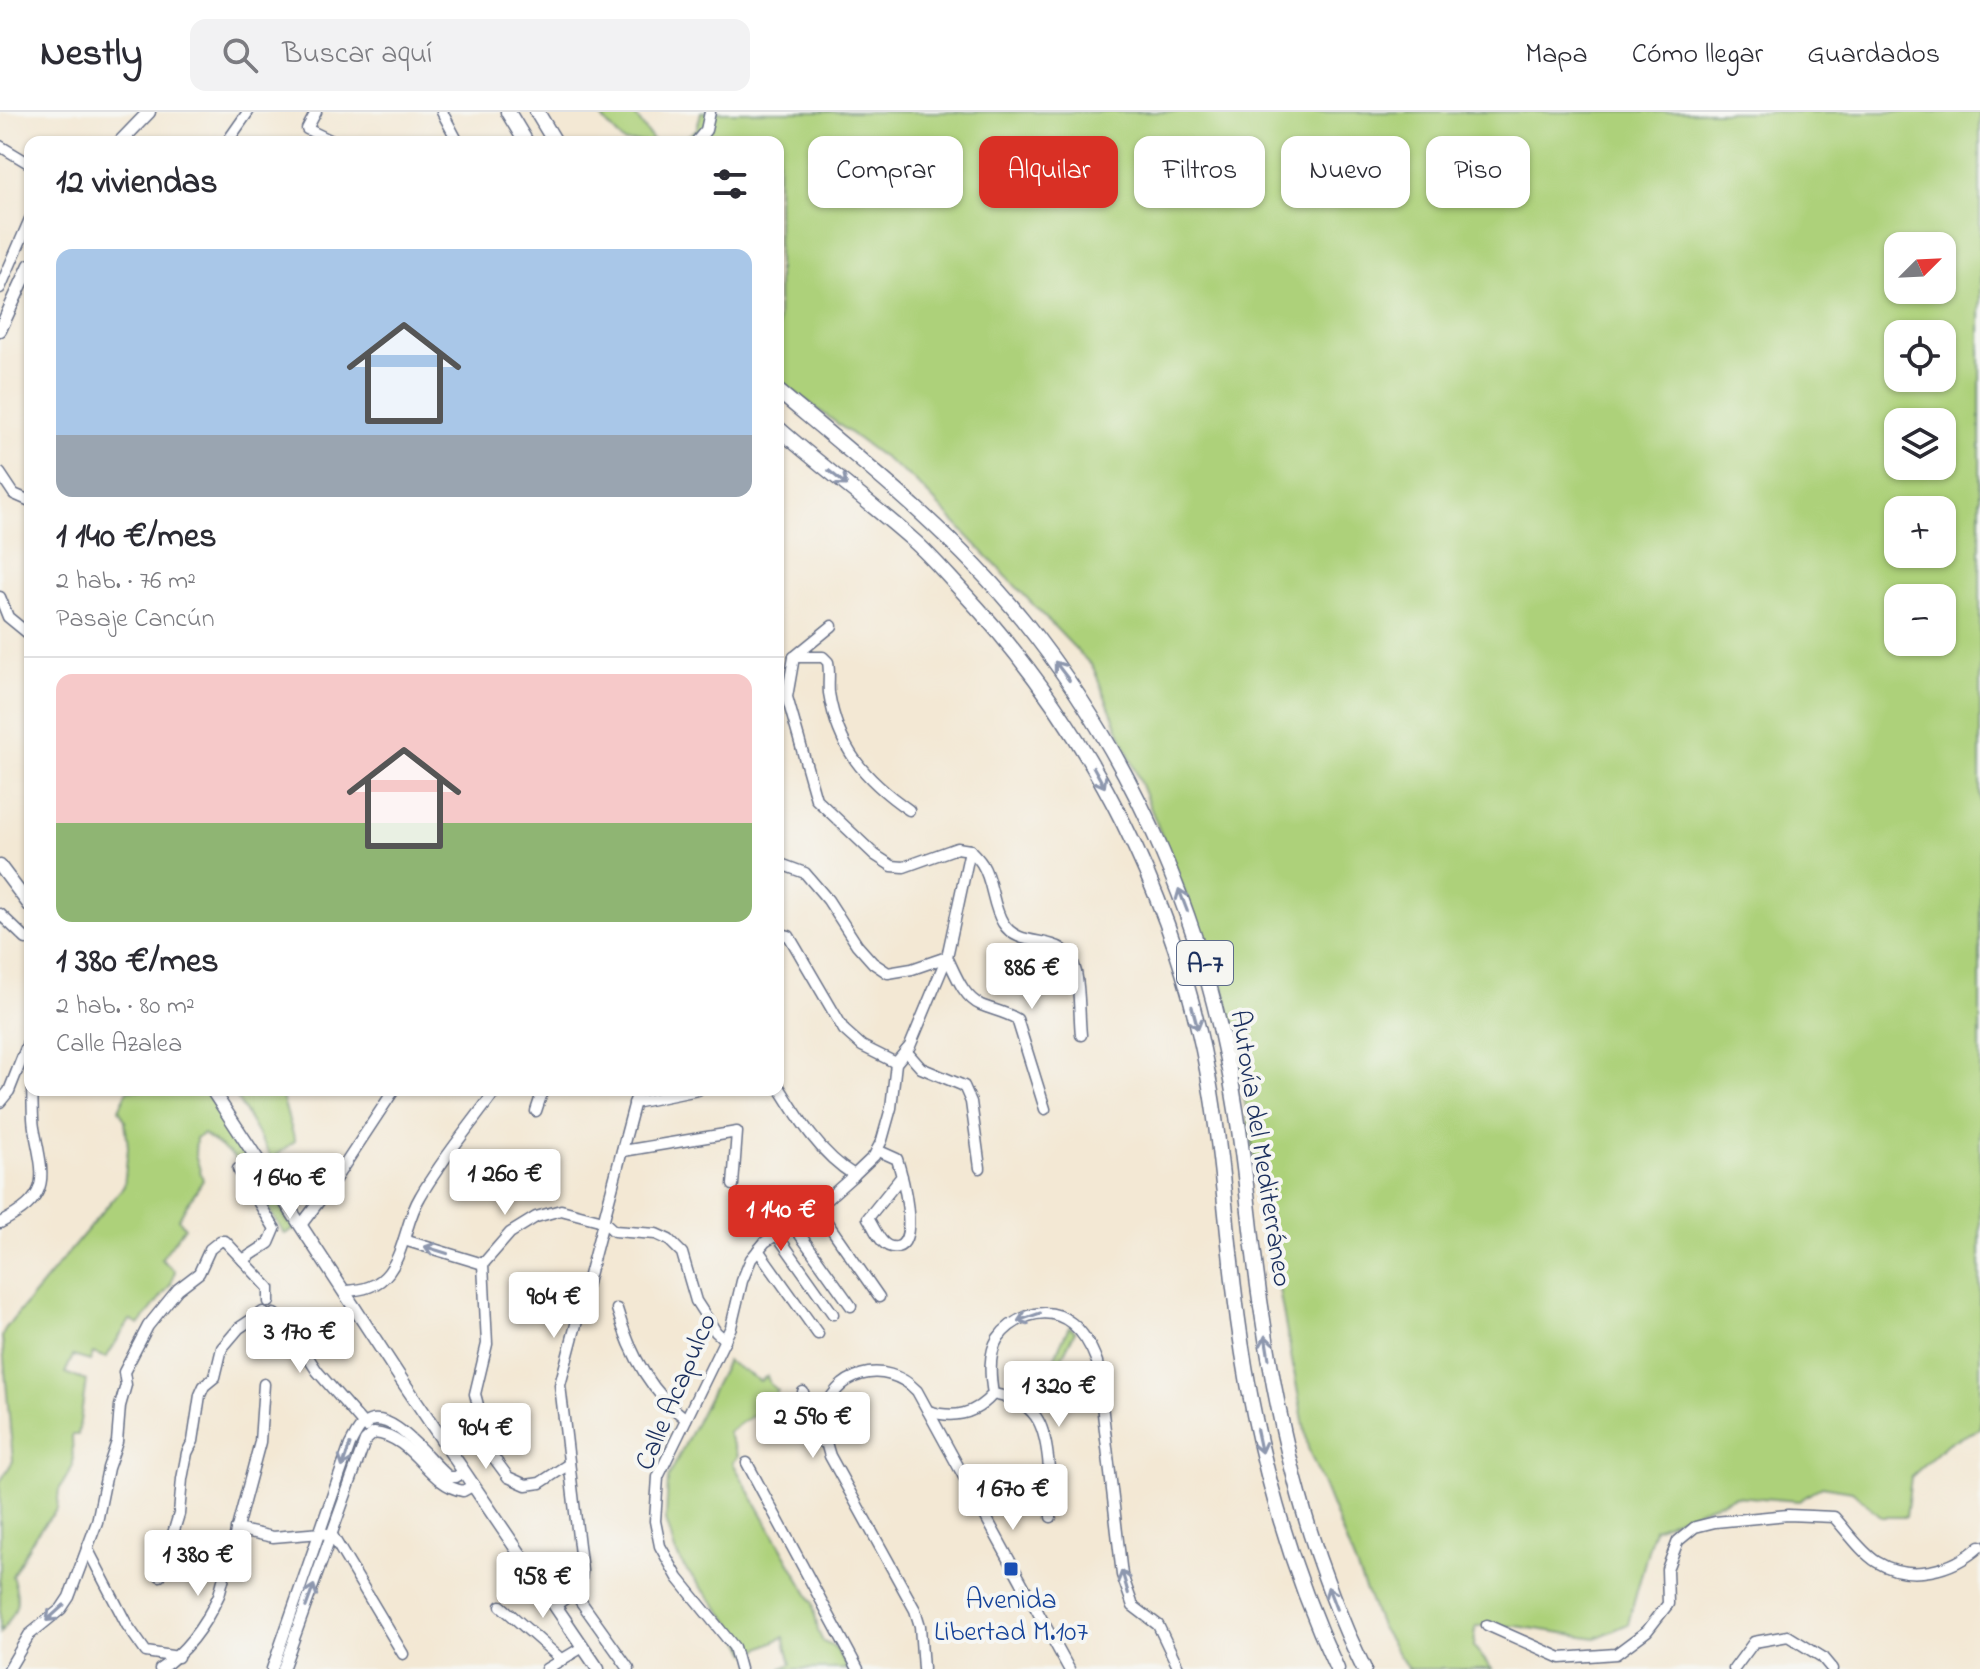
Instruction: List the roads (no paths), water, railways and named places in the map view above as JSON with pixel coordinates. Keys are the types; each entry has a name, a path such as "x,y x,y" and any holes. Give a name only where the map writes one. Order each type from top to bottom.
{"highway":[{"path":"508,112 522,136"},
{"path":"537,112 551,136"},
{"name":"Autovía del Mediterráneo","path":"784,396 930,522 1022,618 1084,700 1139,800 1166,857 1209,978 1225,1043 1237,1112 1261,1311 1289,1462 1321,1569 1341,1622 1364,1669"},
{"name":"Autovía del Mediterráneo","path":"784,433 916,542 991,623 1031,672 1083,750 1120,817 1151,883 1179,959 1201,1039 1220,1152 1234,1291 1263,1460 1307,1598 1337,1669"},
{"path":"1307,1598 1329,1669"}],"main road":[{"path":"126,136 149,112"},
{"path":"0,330 24,278"},
{"path":"0,866 24,898"},
{"path":"216,1096 401,1379 598,1669"}],"street":[{"path":"231,136 248,112"},
{"path":"316,112 307,129 322,136"},
{"path":"442,112 455,136"},
{"path":"701,136 706,130 710,112"},
{"path":"0,146 24,160"},
{"path":"0,288 24,233"},
{"path":"0,473 14,494 24,498"},
{"path":"0,597 8,617 24,630"},
{"path":"832,626 794,657 787,697 816,799 875,855 892,866 904,867 957,848 970,850 983,864 1002,923 1022,938 1057,944 1068,955 1076,970 1081,1035"},
{"path":"794,657 823,657 828,662 836,726 846,748 883,792 909,810"},
{"path":"784,935 789,936 844,1030 862,1046 896,1063 906,1051 947,957 970,850"},
{"path":"784,865 805,873 828,900 857,945 873,963 888,973 912,969 947,957"},
{"path":"0,914 24,937"},
{"path":"947,957 962,987 976,1003 1006,1012 1017,1019 1045,1109"},
{"path":"906,1051 921,1068 964,1086 971,1102 980,1168"},
{"name":"Calle Acapulco","path":"740,1669 734,1647 678,1578 660,1546 655,1521 658,1477 731,1327 742,1281 751,1259 777,1235 817,1208 877,1150 891,1108 896,1063"},
{"path":"0,1102 24,1067"},
{"path":"784,1094 820,1147 838,1165 854,1175"},
{"path":"0,1223 23,1211 40,1189 42,1157 34,1127 32,1096"},
{"path":"301,1225 390,1096"},
{"path":"345,1291 362,1290 377,1284 389,1272 418,1199 492,1096"},
{"path":"536,1111 541,1096"},
{"path":"556,1605 580,1588 582,1571 560,1385 636,1096"},
{"path":"634,1103 668,1096"},
{"path":"623,1151 737,1132 733,1185"},
{"path":"877,1150 897,1159 902,1176 908,1216 907,1239 895,1248 881,1240 868,1218 902,1176"},
{"path":"238,1169 275,1229 269,1243 243,1260"},
{"path":"817,1208 879,1297"},
{"path":"569,1464 540,1483 526,1485 508,1477 491,1454 475,1394 487,1344 483,1264 510,1233 536,1217 561,1210 603,1221 614,1231 656,1234 669,1240 682,1253 696,1301 716,1332 725,1340"},
{"path":"793,1225 851,1306"},
{"path":"777,1235 833,1314"},
{"path":"404,1240 483,1264"},
{"path":"9,1669 29,1635 61,1609 69,1597 97,1522 108,1468 117,1442 120,1406 126,1385 124,1372 148,1326 178,1289 199,1273 210,1249 220,1241 225,1241 269,1288 269,1309 287,1325 317,1371 363,1425 374,1433 391,1434 456,1490 467,1490 474,1485"},
{"path":"758,1250 818,1334"},
{"path":"160,1576 179,1514 182,1479 187,1453 193,1441 200,1395 204,1386 215,1377 222,1348 239,1328 269,1309"},
{"path":"617,1309 626,1339 650,1382 667,1405 686,1419"},
{"path":"993,1394 990,1373 997,1339 1022,1318 1051,1312 1064,1316 1090,1343 1097,1362 1122,1575 1133,1606 1158,1625 1179,1669"},
{"path":"830,1456 823,1429 828,1404 835,1392 854,1377 878,1371 906,1380 928,1411 1069,1669"},
{"path":"160,1669 178,1657 219,1595 260,1442 264,1384"},
{"path":"803,1392 812,1424 915,1610 920,1626 923,1669"},
{"path":"928,1411 943,1415 967,1413 977,1410 993,1394"},
{"path":"993,1394 1013,1398 1038,1418 1045,1442 1051,1517"},
{"path":"352,1409 390,1423 406,1433 449,1477 456,1477 464,1471"},
{"path":"283,1669 327,1534 350,1445 363,1425 374,1419"},
{"path":"272,1669 365,1441 374,1433"},
{"path":"747,1463 858,1669"},
{"path":"1487,1625 1561,1658 1616,1654 1647,1631 1668,1604 1667,1569 1678,1541 1695,1527 1715,1522 1788,1515 1834,1517 1876,1561 1908,1573 1943,1569 1980,1546"},
{"path":"236,1529 273,1537 327,1534"},
{"path":"327,1534 403,1654"},
{"path":"87,1548 127,1625 146,1652 178,1657"},
{"path":"574,1592 629,1669"},
{"path":"501,1606 562,1660"},
{"path":"1734,1669 1754,1642 1788,1636 1822,1657 1832,1669"},
{"path":"546,1669 583,1647"}],"place":[{"name":"Avenida Libertad M.107","path":"1011,1569"}]}
